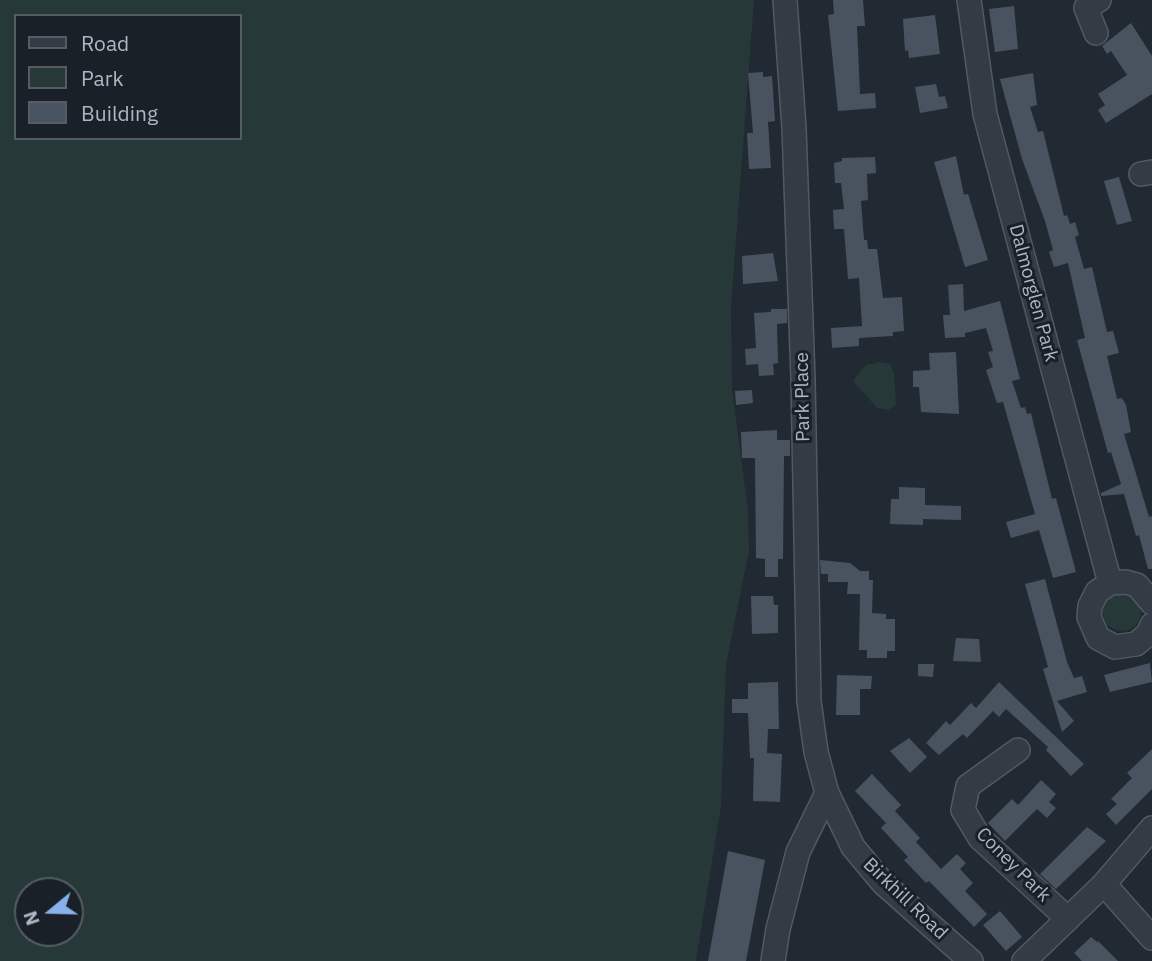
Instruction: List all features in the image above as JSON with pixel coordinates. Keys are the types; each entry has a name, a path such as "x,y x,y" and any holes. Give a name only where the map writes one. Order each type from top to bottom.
{"street":[{"name":"Park Place","path":"785,0 794,128 802,351 809,701 816,752 827,793"},
{"name":"Dalmorglen Park","path":"969,0 985,114 1110,583"},
{"path":"1096,33 1086,8 1099,0"},
{"path":"1152,603 1137,585 1126,582 1110,583 1097,593 1090,606 1092,629 1098,638 1115,647 1126,647 1148,634 1152,625"},
{"name":"Coney Park","path":"1018,750 968,786 963,810 980,838 1068,919"},
{"path":"773,961 798,852 827,793"},
{"name":"Birkhill Road","path":"827,793 853,847 883,883 971,961"},
{"name":"Coney Park","path":"1024,961 1104,884 1152,828"},
{"path":"1104,884 1152,938"}],"green space":[{"path":"0,0 754,0 731,306 732,388 748,511 749,551 726,665 721,806 696,961 0,961"},
{"path":"880,362 890,364 894,373 896,405 888,410 877,408 853,381 866,365"},
{"path":"1122,593 1136,598 1141,612 1136,626 1122,631 1108,626 1103,612 1108,598"}],"building":[{"path":"833,0 863,0 865,26 857,26 860,94 875,93 876,108 838,111 828,15 834,14"},
{"path":"1014,6 1018,49 995,52 989,9"},
{"path":"935,15 940,54 909,58 908,50 905,51 903,19"},
{"path":"1131,23 1152,56 1152,94 1106,123 1098,110 1105,105 1098,94 1127,75 1111,51 1107,54 1102,46"},
{"path":"763,72 763,77 772,76 775,121 768,122 771,168 749,169 747,133 753,133 748,73"},
{"path":"1033,73 1037,105 1030,107 1038,132 1043,131 1064,216 1067,215 1070,224 1075,222 1079,235 1075,237 1084,269 1092,267 1107,332 1113,331 1119,353 1107,356 1117,399 1122,398 1126,405 1131,432 1124,434 1149,517 1152,516 1152,569 1148,569 1124,494 1101,496 1101,493 1121,484 1111,452 1108,453 1077,340 1085,338 1068,263 1054,267 1049,252 1053,250 1045,221 1022,159 1000,79"},
{"path":"936,84 939,97 945,96 948,108 920,113 915,87"},
{"path":"956,156 964,195 968,194 988,260 965,267 934,162"},
{"path":"875,157 876,173 867,174 868,200 861,201 864,240 867,240 868,249 877,249 883,298 902,297 904,331 893,332 893,336 859,338 859,346 832,348 831,328 862,326 859,278 848,279 844,229 834,229 833,210 844,209 841,183 835,183 834,163 842,161 842,158"},
{"path":"1119,177 1132,221 1117,225 1104,181"},
{"path":"773,253 778,281 743,284 742,256"},
{"path":"963,284 964,311 1000,301 1020,379 1012,381 1021,408 1025,407 1027,414 1031,413 1052,499 1056,498 1076,572 1053,578 1039,530 1011,538 1006,522 1035,514 1003,402 997,403 986,370 993,367 988,352 993,351 986,328 965,333 965,337 945,338 943,315 950,315 948,285"},
{"path":"771,309 787,309 787,323 777,324 778,363 773,364 774,375 759,376 758,364 746,365 745,349 756,348 754,313 771,312"},
{"path":"956,352 959,414 921,412 919,387 913,387 913,371 930,370 929,353"},
{"path":"752,390 753,403 736,405 735,391"},
{"path":"777,430 777,440 790,440 790,456 784,456 783,559 778,559 778,577 765,577 765,559 756,558 755,458 742,458 741,432"},
{"path":"899,487 925,488 925,505 961,506 961,520 923,519 923,525 890,524 891,499 899,499"},
{"path":"820,560 850,563 860,571 869,571 869,580 873,580 872,613 886,614 886,619 895,619 895,651 887,651 887,658 867,658 867,650 859,650 860,594 847,594 848,582 828,582 828,574 821,574"},
{"path":"1045,579 1067,662 1074,678 1082,676 1087,692 1057,701 1074,721 1062,732 1043,669 1048,667 1025,584"},
{"path":"751,596 773,596 774,605 778,605 778,633 752,634"},
{"path":"956,638 979,639 981,662 953,661"},
{"path":"1150,663 1152,682 1110,692 1104,675"},
{"path":"918,664 934,664 933,677 918,676"},
{"path":"837,675 872,676 871,689 860,689 860,715 836,715"},
{"path":"778,682 779,729 768,729 767,753 782,754 780,802 753,801 754,758 750,758 748,713 732,713 732,699 748,699 748,683"},
{"path":"999,682 1084,764 1071,776 1046,750 1048,747 1006,709 999,717 993,711 967,738 963,734 939,755 926,743 946,721 950,725 971,703 976,708"},
{"path":"909,738 927,757 910,773 890,751"},
{"path":"1152,749 1152,789 1116,825 1106,814 1117,804 1111,799 1132,778 1127,773"},
{"path":"872,774 901,805 895,811 920,838 916,842 941,869 957,854 966,863 960,869 973,883 965,891 987,914 974,927 929,881 926,883 904,860 908,857 881,828 886,823 855,791"},
{"path":"1041,780 1056,794 1049,802 1056,808 1047,818 1037,809 1005,841 988,823 1012,799 1018,805"},
{"path":"1087,827 1106,841 1056,889 1040,874"},
{"path":"728,851 765,860 746,961 708,961"},
{"path":"1000,911 1022,937 1006,951 983,925"},
{"path":"1091,937 1118,961 1082,961 1074,953"}]}
